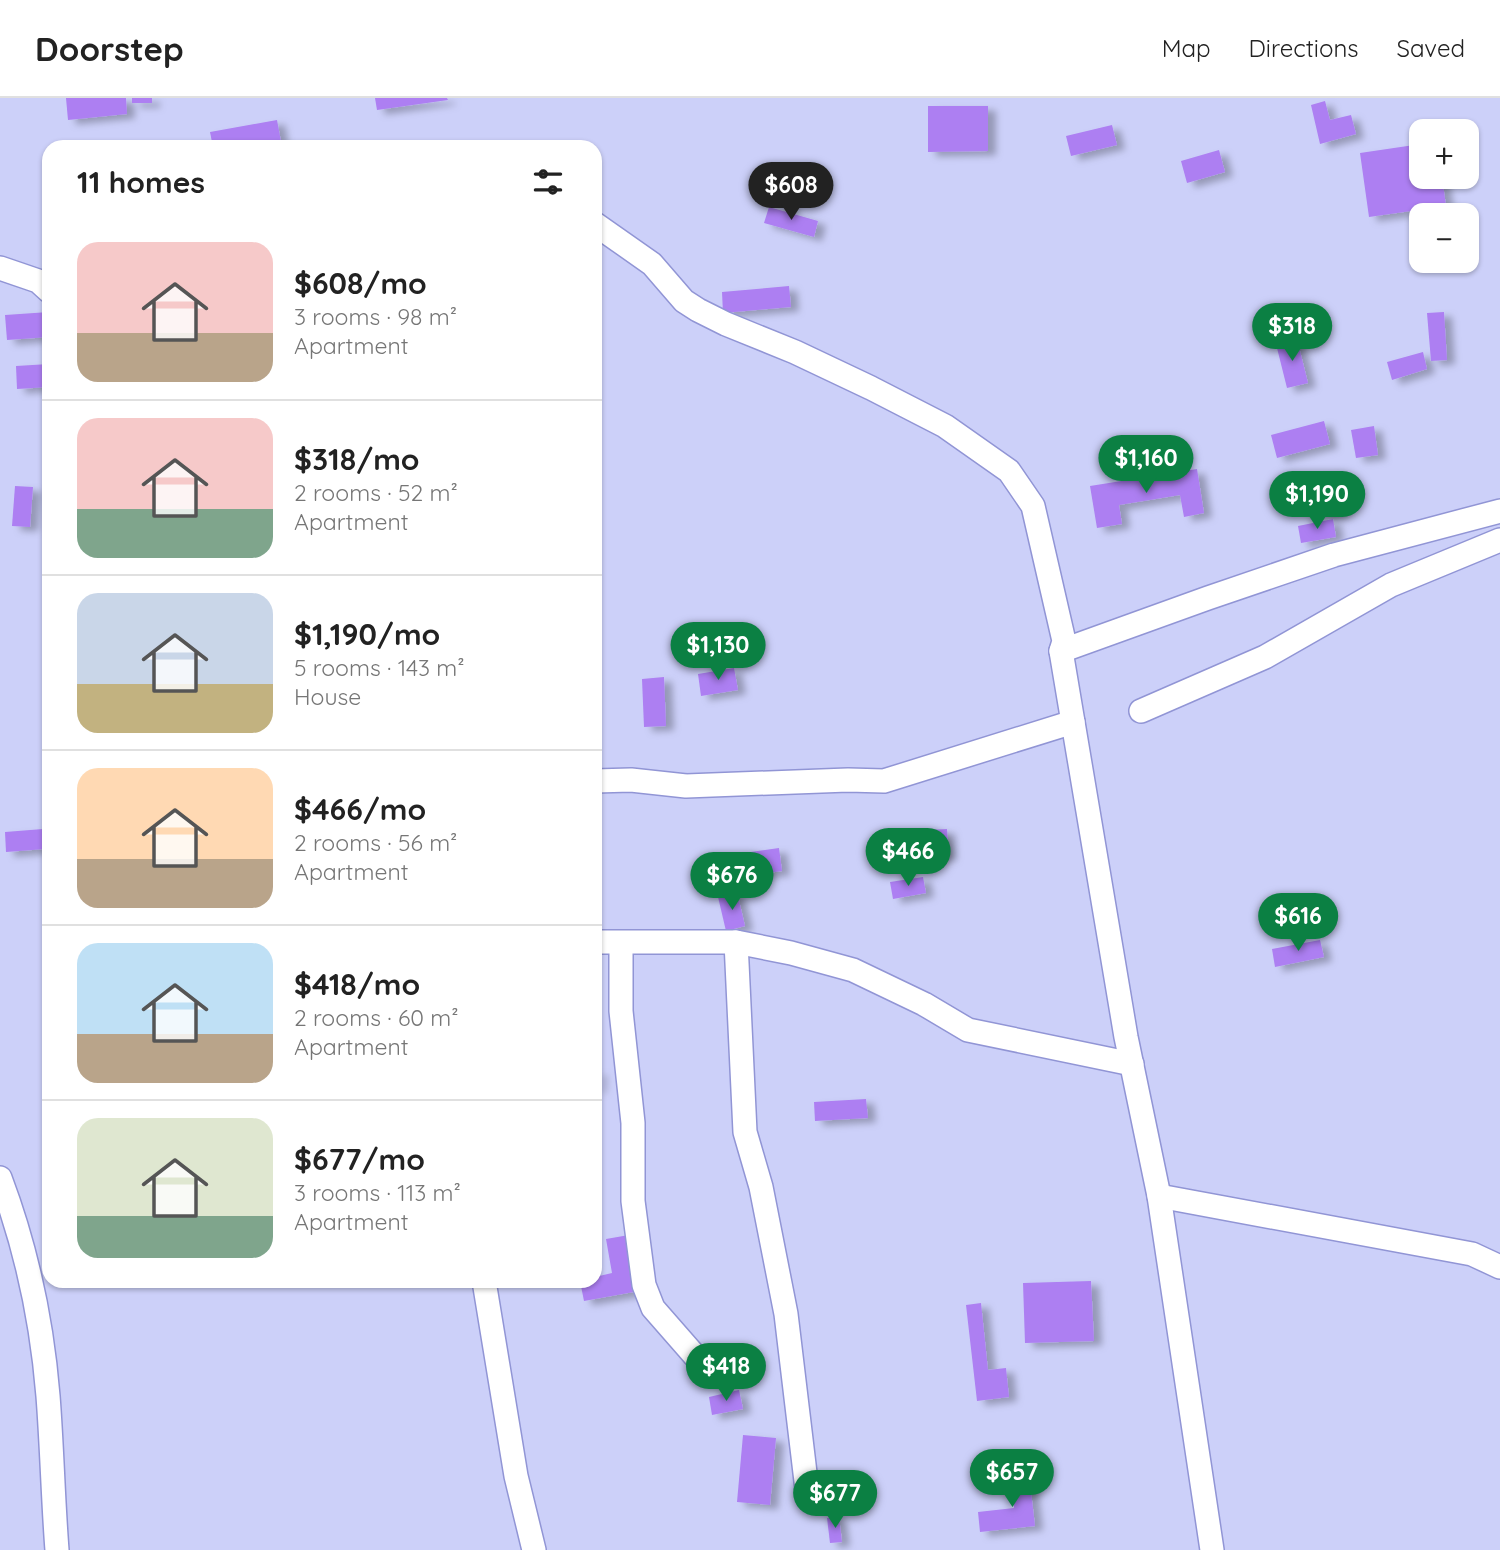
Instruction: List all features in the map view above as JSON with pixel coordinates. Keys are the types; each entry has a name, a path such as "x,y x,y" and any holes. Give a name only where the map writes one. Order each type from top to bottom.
{"street":[{"path":"602,229 652,264 684,301 698,310 796,352 945,426 1009,471 1033,506 1064,641 1061,651 1073,722 1132,1064 1159,1196 1212,1550"},
{"path":"0,268 42,285"},
{"path":"1061,651 1334,555 1500,512"},
{"path":"1141,711 1265,657 1391,585 1500,540"},
{"path":"602,781 631,780 686,786 884,781 1073,722"},
{"path":"602,943 736,942 791,953 853,970 924,1004 968,1030 1132,1064"},
{"path":"736,942 745,1132 761,1187 786,1314 808,1498"},
{"path":"621,944 621,1011 633,1123 633,1201 644,1285 653,1308 695,1356"},
{"path":"0,1178 18,1224 36,1309 48,1394 57,1550"},
{"path":"1159,1196 1472,1254 1500,1267"},
{"path":"485,1288 516,1476 534,1550"}],"building":[{"path":"66,98 126,98 127,114 68,120"},
{"path":"132,98 152,98 152,103 132,103"},
{"path":"375,98 447,98 448,100 377,110"},
{"path":"1325,101 1330,120 1351,115 1356,134 1320,144 1311,105"},
{"path":"928,106 988,106 988,151 928,152"},
{"path":"277,120 281,140 212,140 210,132"},
{"path":"1112,125 1117,145 1071,156 1066,136"},
{"path":"1409,146 1409,189 1444,189 1446,203 1409,203 1409,211 1369,217 1360,153"},
{"path":"1219,150 1225,172 1187,183 1181,161"},
{"path":"769,207 818,221 814,237 764,223"},
{"path":"789,286 791,307 723,313 722,292"},
{"path":"42,312 42,338 7,340 5,315"},
{"path":"1444,312 1447,360 1431,361 1427,313"},
{"path":"1297,339 1308,383 1287,388 1276,344"},
{"path":"1423,352 1427,369 1392,380 1387,362"},
{"path":"42,364 42,387 17,389 16,366"},
{"path":"1324,421 1330,444 1277,458 1271,435"},
{"path":"1374,426 1378,455 1356,458 1351,430"},
{"path":"1197,469 1204,513 1184,517 1180,495 1119,505 1122,524 1097,528 1090,486"},
{"path":"1334,471 1341,512 1320,516 1313,475"},
{"path":"15,486 33,487 30,527 12,526"},
{"path":"1333,519 1336,537 1301,543 1298,526"},
{"path":"734,668 738,690 701,696 698,674"},
{"path":"664,677 666,726 644,727 642,679"},
{"path":"42,829 42,849 6,852 5,832"},
{"path":"947,829 949,856 890,859 889,832"},
{"path":"779,848 782,871 740,877 737,854"},
{"path":"923,877 926,893 893,899 890,882"},
{"path":"737,892 745,926 726,931 718,897"},
{"path":"1320,940 1324,957 1275,967 1272,949"},
{"path":"866,1099 868,1118 815,1121 814,1102"},
{"path":"629,1235 639,1291 584,1301 581,1288 602,1288 602,1275 612,1273 606,1239"},
{"path":"1091,1281 1094,1341 1025,1343 1023,1283"},
{"path":"981,1303 988,1370 1006,1368 1009,1397 977,1401 966,1305"},
{"path":"739,1390 743,1409 712,1415 709,1397"},
{"path":"743,1435 776,1438 770,1505 737,1502"},
{"path":"1029,1474 1035,1526 980,1532 978,1512 1014,1508 1011,1476"},
{"path":"839,1517 842,1542 830,1543 827,1518"}]}
